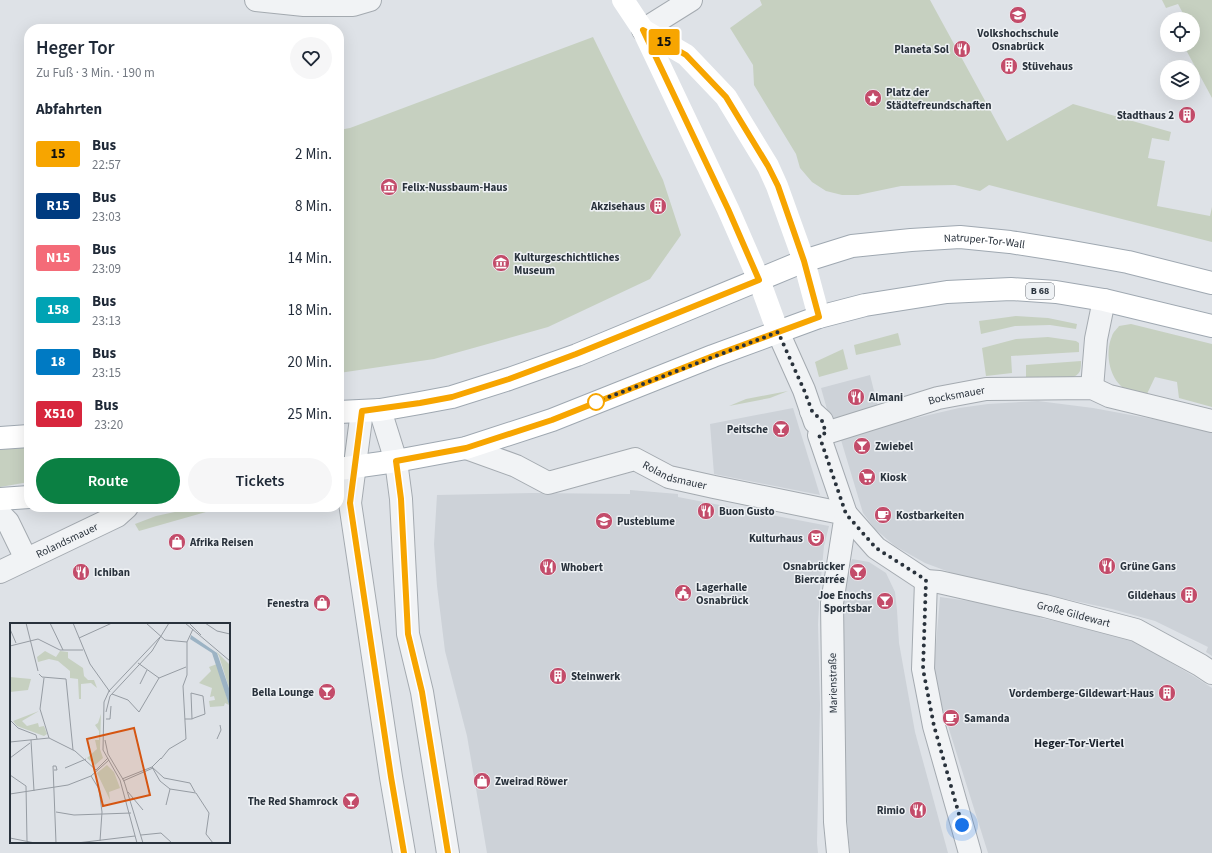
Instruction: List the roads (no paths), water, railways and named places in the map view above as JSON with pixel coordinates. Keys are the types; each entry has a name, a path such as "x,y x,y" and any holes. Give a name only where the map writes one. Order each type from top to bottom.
{"main road":[{"path":"623,0 643,30 728,209 759,280 778,332"},
{"path":"643,30 686,55 726,97 768,166 778,186 804,261 819,317"},
{"name":"Natruper-Tor-Wall","path":"344,412 371,410 452,397 509,379 576,354 804,261 852,246 960,237 1010,242 1128,262 1212,283"},
{"name":"B 68","path":"347,468 396,461 466,448 552,420 713,356 819,317 865,305 947,292 1011,289 1056,292 1104,300 1212,326"},
{"path":"0,438 24,436"},
{"path":"0,499 24,497"}],"street":[{"path":"256,0 304,5 353,5 370,0"},
{"path":"643,30 691,0"},
{"path":"1092,388 1096,339 1104,300"},
{"path":"778,332 818,422 819,435 846,514 876,548 926,580 923,669 934,726 970,853"},
{"name":"Bocksmauer","path":"818,422 986,389 1092,388 1109,396 1212,421"},
{"path":"371,410 396,461 401,499 408,634 422,692 448,853"},
{"path":"371,410 347,468 350,503 391,777 404,853"},
{"name":"Rolandsmauer","path":"466,448 516,466 548,483 635,459 669,477 714,488 846,514"},
{"name":"Rolandsmauer","path":"0,572 117,516 121,512"},
{"name":"Rolandsmauer","path":"0,514 8,522 26,559"},
{"name":"Marienstraße","path":"838,853 835,822 832,603 846,514"},
{"name":"Große Gildewart","path":"926,580 1045,606 1136,630 1212,673"}],"place":[{"name":"Volkshochschule Osnabrück","path":"1018,15"},
{"name":"Planeta Sol","path":"962,49"},
{"name":"Stüvehaus","path":"1009,66"},
{"name":"Platz der Städtefreundschaften","path":"873,98"},
{"name":"Stadthaus 2","path":"1187,115"},
{"name":"Felix-Nussbaum-Haus","path":"389,187"},
{"name":"Akzisehaus","path":"658,206"},
{"name":"Kulturgeschichtliches Museum","path":"501,263"},
{"name":"Almani","path":"856,397"},
{"name":"Peitsche","path":"781,429"},
{"name":"Zwiebel","path":"862,446"},
{"name":"Kiosk","path":"867,477"},
{"name":"Buon Gusto","path":"706,511"},
{"name":"Kostbarkeiten","path":"883,515"},
{"name":"Pusteblume","path":"604,521"},
{"name":"Kulturhaus","path":"816,538"},
{"name":"Afrika Reisen","path":"177,542"},
{"name":"Grüne Gans","path":"1107,566"},
{"name":"Whobert","path":"548,567"},
{"name":"Ichiban","path":"81,572"},
{"name":"Osnabrücker Biercarrée","path":"858,572"},
{"name":"Lagerhalle Osnabrück","path":"683,593"},
{"name":"Gildehaus","path":"1189,595"},
{"name":"Joe Enochs Sportsbar","path":"885,601"},
{"name":"Fenestra","path":"322,603"},
{"name":"Steinwerk","path":"558,676"},
{"name":"Bella Lounge","path":"327,692"},
{"name":"Vordemberge-Gildewart-Haus","path":"1167,693"},
{"name":"Samanda","path":"951,718"},
{"name":"Zweirad Röwer","path":"482,781"},
{"name":"The Red Shamrock","path":"351,801"},
{"name":"Rimio","path":"918,810"}],"district":[{"name":"Heger-Tor-Viertel","path":"1079,743"}]}
